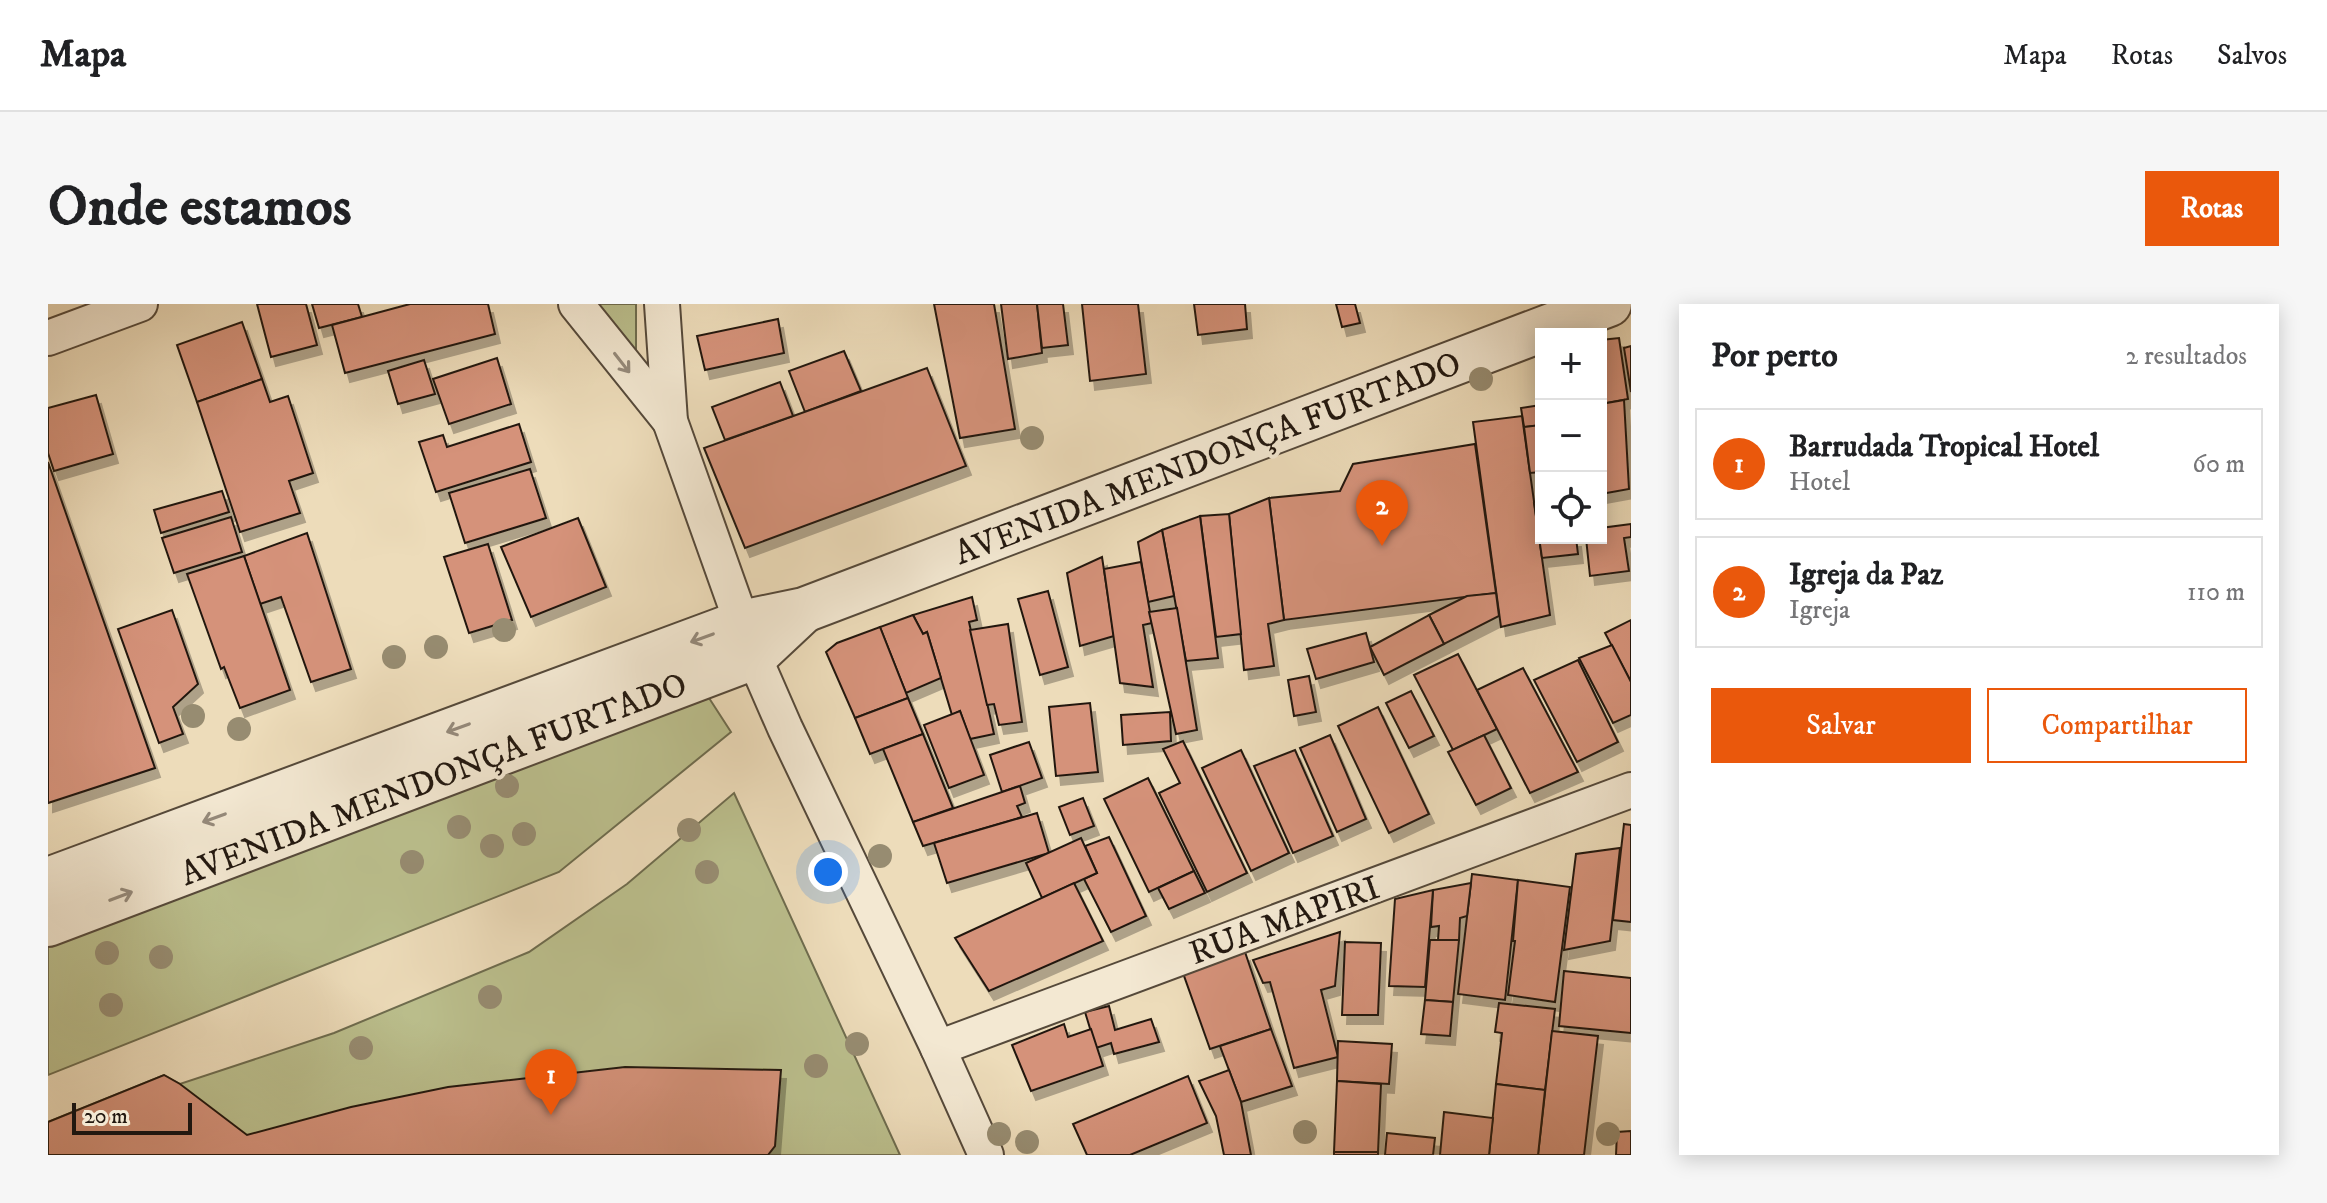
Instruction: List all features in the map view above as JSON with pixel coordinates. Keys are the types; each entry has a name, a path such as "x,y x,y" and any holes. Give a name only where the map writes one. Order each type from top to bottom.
{"street":[{"path":"48,338 140,304"},
{"path":"576,304 670,421"},
{"path":"662,304 670,421 748,640 785,728 986,1155"},
{"name":"AVENIDA MENDONÇA FURTADO","path":"48,924 748,640 804,610 1609,304"},
{"name":"AVENIDA MENDONÇA FURTADO","path":"48,880 748,640"},
{"name":"RUA MAPIRI","path":"938,1048 1631,790"}],"green space":[{"path":"587,304 636,304 636,381"},
{"path":"709,698 731,732 559,872 48,1075 48,944"},
{"path":"734,793 900,1155 48,1155 48,1122 164,1075 180,1084 334,1033 529,952 627,884"}],"building":[{"path":"257,304 306,304 317,345 271,357"},
{"path":"312,304 358,304 362,317 319,328"},
{"path":"410,304 488,304 495,334 345,373 332,325"},
{"path":"934,304 994,304 1015,429 960,438"},
{"path":"1001,304 1037,304 1042,353 1008,359"},
{"path":"1037,304 1063,304 1068,345 1042,348"},
{"path":"1082,304 1138,304 1146,374 1090,381"},
{"path":"1194,304 1245,304 1247,329 1198,335"},
{"path":"1336,304 1355,304 1360,323 1342,327"},
{"path":"778,319 784,353 705,370 697,336"},
{"path":"242,322 262,379 197,402 177,345"},
{"path":"1619,338 1628,399 1607,403 1607,400 1607,339"},
{"path":"1631,346 1631,392 1624,348"},
{"path":"844,351 861,391 805,412 789,371"},
{"path":"497,358 511,404 449,424 433,379"},
{"path":"424,360 435,394 398,404 388,371"},
{"path":"927,368 966,466 745,548 704,448"},
{"path":"262,379 270,402 288,396 313,473 289,481 300,513 240,532 197,402"},
{"path":"780,382 793,416 725,440 712,407"},
{"path":"96,395 113,454 54,471 48,453 48,408"},
{"path":"1624,400 1629,489 1607,493 1607,472 1607,403"},
{"path":"1535,406 1535,426 1524,427 1521,408"},
{"path":"1522,416 1535,508 1535,544 1540,544 1550,615 1501,627 1473,422"},
{"path":"519,424 531,462 436,492 419,442 443,435 447,447"},
{"path":"1535,426 1535,473 1530,473 1524,427"},
{"path":"1475,444 1496,593 1284,620 1269,498 1340,491 1353,464"},
{"path":"48,462 155,768 48,803"},
{"path":"530,469 546,518 465,543 449,493"},
{"path":"222,491 229,512 161,533 154,510"},
{"path":"1269,498 1284,620 1268,624 1274,666 1244,670 1229,514"},
{"path":"1229,514 1241,634 1216,637 1200,516"},
{"path":"1200,516 1218,658 1186,661 1162,530"},
{"path":"231,517 242,552 174,573 162,538"},
{"path":"578,518 606,587 531,617 501,547"},
{"path":"1631,524 1631,537 1624,538 1629,571 1590,576 1587,544 1607,544 1607,527"},
{"path":"1162,530 1174,596 1148,602 1138,542"},
{"path":"307,533 351,669 311,682 281,597 260,604 244,556"},
{"path":"488,544 512,620 469,633 444,557"},
{"path":"1540,544 1577,544 1578,554 1542,558"},
{"path":"244,556 290,690 240,708 224,667 221,669 187,574"},
{"path":"1102,557 1114,636 1080,646 1067,573"},
{"path":"1141,562 1152,623 1143,625 1153,687 1120,683 1104,569"},
{"path":"1048,591 1068,667 1040,675 1018,599"},
{"path":"1496,593 1499,616 1444,644 1429,615 1467,596"},
{"path":"972,597 977,620 969,622 994,734 970,739 960,711 952,715 927,632 923,634 913,615"},
{"path":"1177,608 1197,730 1176,734 1149,612"},
{"path":"172,610 198,684 173,707 183,734 159,743 118,629"},
{"path":"913,615 923,634 927,632 941,678 906,693 880,627"},
{"path":"1429,615 1444,644 1384,675 1370,647"},
{"path":"1631,620 1631,682 1605,633"},
{"path":"1008,624 1022,722 999,725 994,704 987,705 970,630"},
{"path":"880,627 908,698 855,718 826,652 837,643"},
{"path":"1366,633 1374,662 1316,679 1307,649"},
{"path":"1612,645 1631,682 1631,715 1613,723 1579,658"},
{"path":"1458,654 1497,729 1453,750 1414,675"},
{"path":"1578,660 1618,742 1577,762 1534,680"},
{"path":"1523,668 1578,772 1530,793 1477,690"},
{"path":"1309,676 1316,712 1294,716 1288,680"},
{"path":"1411,691 1434,736 1409,748 1386,703"},
{"path":"908,698 923,734 870,754 855,718"},
{"path":"1090,703 1098,772 1056,776 1049,707"},
{"path":"1378,707 1429,814 1389,833 1338,726"},
{"path":"960,711 984,775 949,788 924,725"},
{"path":"1170,712 1171,741 1123,745 1121,715"},
{"path":"923,734 953,808 913,822 883,749"},
{"path":"1330,735 1366,819 1337,832 1300,748"},
{"path":"1484,735 1511,788 1476,805 1448,752"},
{"path":"1183,741 1247,873 1207,892 1159,793 1180,783 1163,749"},
{"path":"1029,742 1042,778 1002,792 990,755"},
{"path":"1241,750 1289,853 1251,871 1202,768"},
{"path":"1295,750 1333,836 1293,853 1254,766"},
{"path":"1148,778 1194,871 1149,892 1104,799"},
{"path":"1020,786 1025,803 1017,806 1022,817 923,846 913,822"},
{"path":"1083,798 1094,826 1070,835 1059,807"},
{"path":"1037,813 1049,853 947,883 934,843"},
{"path":"1624,824 1631,825 1631,922 1613,920"},
{"path":"1109,837 1146,916 1111,932 1084,879 1097,873 1085,846"},
{"path":"1081,838 1097,873 1042,898 1026,863"},
{"path":"1620,848 1610,941 1564,950 1576,854"},
{"path":"1194,871 1205,893 1169,909 1158,888"},
{"path":"1472,874 1518,880 1505,1000 1458,994"},
{"path":"1518,880 1570,887 1555,1002 1508,995"},
{"path":"1074,883 1103,941 989,991 955,938"},
{"path":"1471,883 1467,916 1460,918 1459,940 1438,940 1439,926 1431,927 1433,890"},
{"path":"1433,890 1425,987 1389,986 1395,899"},
{"path":"1340,932 1335,986 1321,990 1338,1057 1294,1068 1270,982 1263,983 1253,960"},
{"path":"1430,940 1459,940 1453,1002 1425,1000"},
{"path":"1345,942 1381,943 1378,1015 1342,1015"},
{"path":"1245,952 1271,1029 1210,1049 1183,973"},
{"path":"1564,971 1631,978 1631,1033 1559,1026"},
{"path":"1425,1000 1453,1002 1450,1036 1421,1034"},
{"path":"1499,1003 1555,1009 1545,1090 1496,1084 1502,1033 1495,1032"},
{"path":"1109,1006 1115,1030 1151,1019 1159,1042 1114,1054 1111,1043 1096,1048 1085,1012"},
{"path":"1064,1024 1068,1037 1091,1029 1103,1066 1031,1091 1012,1045"},
{"path":"1271,1029 1292,1086 1241,1102 1220,1046"},
{"path":"1552,1031 1598,1036 1584,1155 1538,1155"},
{"path":"1338,1041 1392,1044 1389,1084 1337,1081"},
{"path":"625,1067 781,1070 775,1146 768,1155 48,1155 48,1122 164,1075 247,1135 351,1107 448,1087"},
{"path":"1229,1070 1241,1102 1251,1155 1224,1155 1216,1116 1199,1081"},
{"path":"1188,1076 1207,1123 1130,1155 1087,1155 1073,1124"},
{"path":"1337,1081 1381,1084 1378,1152 1334,1152"},
{"path":"1496,1084 1545,1090 1538,1155 1489,1155"},
{"path":"1444,1112 1493,1118 1489,1155 1440,1155"},
{"path":"1631,1131 1631,1155 1616,1155 1617,1132"},
{"path":"1387,1133 1435,1138 1433,1155 1385,1155"},
{"path":"1334,1152 1378,1152 1378,1155 1334,1155"}],"place":[{"name":"Igreja da Paz","path":"1382,546"},
{"name":"Barrudada Tropical Hotel","path":"551,1115"}]}
